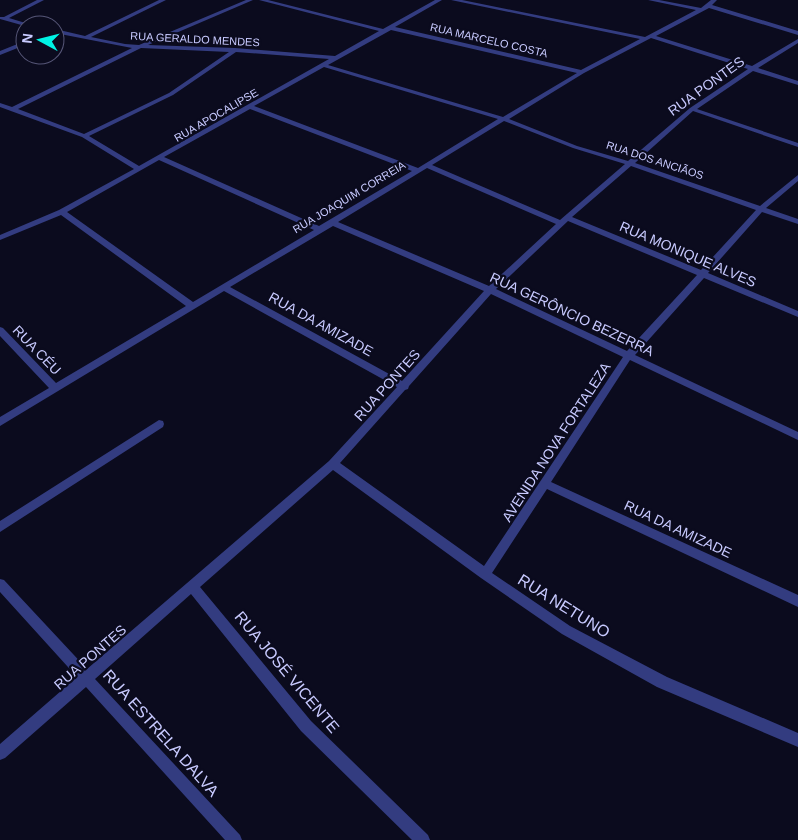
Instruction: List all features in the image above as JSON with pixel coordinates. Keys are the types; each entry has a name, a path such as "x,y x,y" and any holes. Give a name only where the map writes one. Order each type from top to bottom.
{"street":[{"path":"2,18 41,0"},
{"path":"85,38 163,0"},
{"path":"13,109 139,47 250,0"},
{"name":"RUA MARCELO COSTA","path":"262,0 388,30 582,72"},
{"name":"RUA APOCALIPSE","path":"0,238 62,212 388,30 438,0"},
{"path":"454,0 648,37 798,83"},
{"path":"652,0 699,9"},
{"name":"RUA JOAQUIM CORREIA","path":"0,422 582,72 699,9 708,6 714,0"},
{"path":"708,6 798,33"},
{"path":"2,18 15,21"},
{"name":"RUA GERALDO MENDES","path":"65,33 139,47 235,50 336,58"},
{"name":"RUA PONTES","path":"0,753 333,464 490,290 564,221 692,110 752,69 798,41"},
{"path":"0,53 15,47"},
{"path":"84,136 170,94 235,50"},
{"path":"323,65 504,119"},
{"path":"0,105 84,136 140,169"},
{"path":"250,107 417,170"},
{"path":"692,110 798,145"},
{"name":"RUA DOS ANCIÃOS","path":"504,119 575,146 798,222"},
{"path":"160,158 319,229"},
{"name":"RUA MONIQUE ALVES","path":"426,165 798,314"},
{"name":"AVENIDA NOVA FORTALEZA","path":"485,574 546,484 628,356 761,209 798,176"},
{"path":"62,212 191,306"},
{"name":"RUA GERÔNCIO BEZERRA","path":"332,222 490,290 798,436"},
{"name":"RUA DA AMIZADE","path":"223,287 405,386"},
{"name":"RUA CÉU","path":"0,330 55,388"},
{"path":"0,527 159,424"},
{"name":"RUA NETUNO","path":"333,464 566,630 662,682 798,740"},
{"name":"RUA DA AMIZADE","path":"546,484 798,601"},
{"name":"RUA ESTRELA DALVA","path":"0,584 235,840"},
{"name":"RUA JOSÉ VICENTE","path":"192,586 306,726 423,840"}]}
